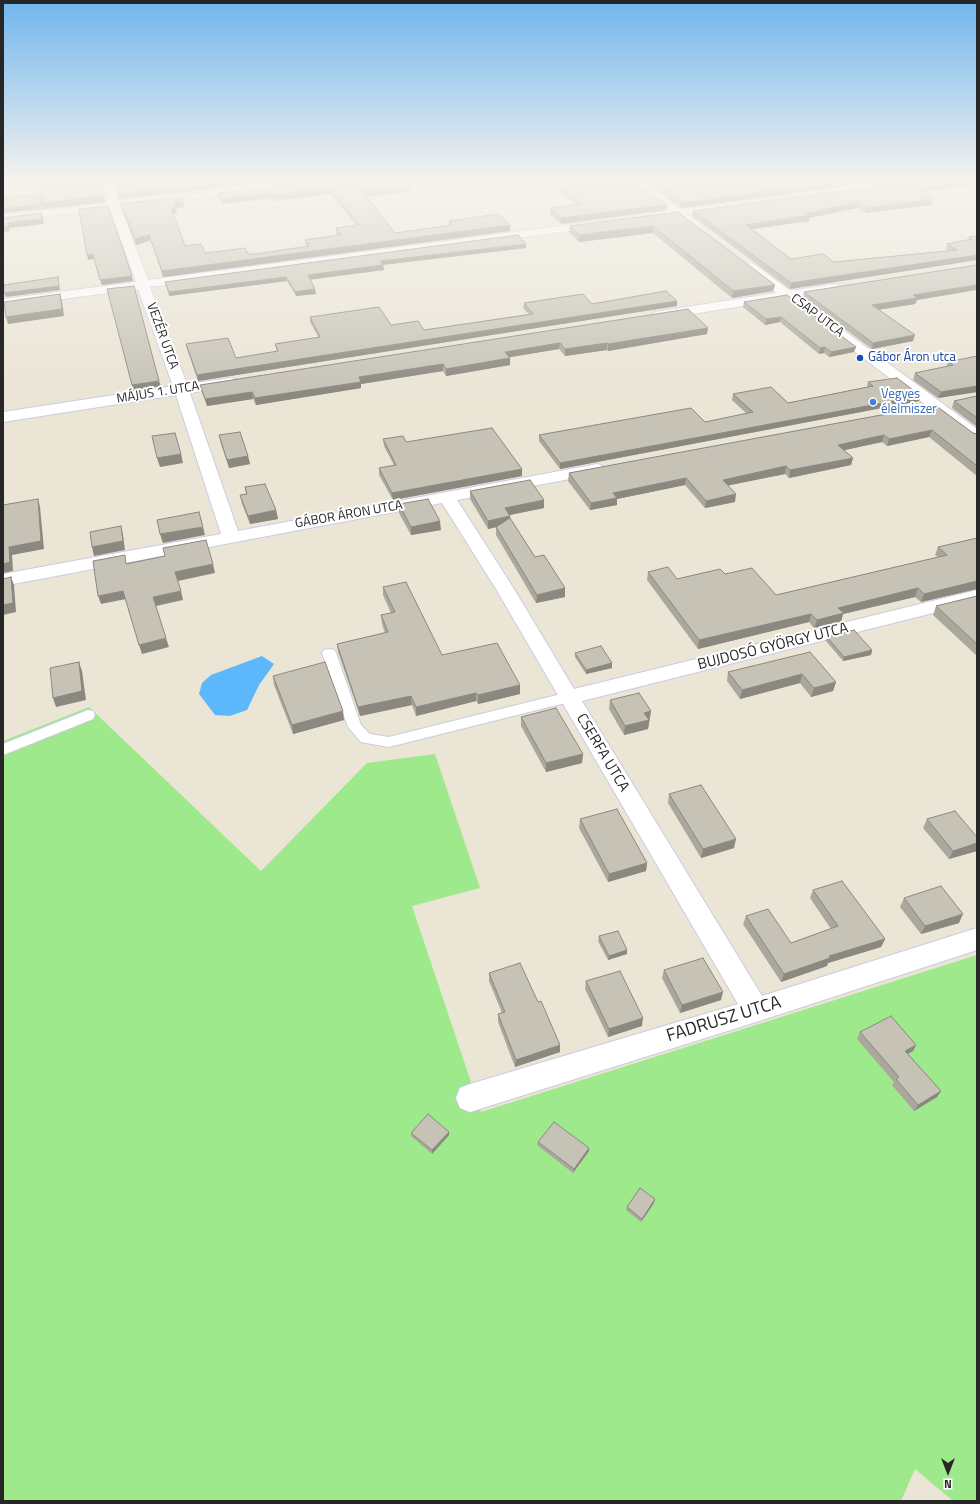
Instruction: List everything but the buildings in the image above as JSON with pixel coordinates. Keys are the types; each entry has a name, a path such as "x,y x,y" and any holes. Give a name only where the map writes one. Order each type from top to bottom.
{"street":[{"name":"VEZÉR UTCA","path":"133,252 182,390 231,537"},
{"path":"3,303 390,252"},
{"name":"CSAP UTCA","path":"740,259 977,436"},
{"path":"646,317 843,287"},
{"name":"MÁJUS 1. UTCA","path":"3,417 245,380"},
{"path":"912,410 956,401"},
{"name":"GÁBOR ÁRON UTCA","path":"3,580 610,466"},
{"name":"CSERFA UTCA","path":"447,497 505,589 756,1010"},
{"name":"BUJDOSÓ GYÖRGY UTCA","path":"569,698 977,596"},
{"name":"FADRUSZ UTCA","path":"470,1098 756,1010 977,939"}],"lane":[{"path":"329,653 355,727 366,738 389,742 569,698"},
{"path":"3,750 88,715"}],"green space":[{"path":"89,707 261,871 367,763 435,754 480,888 412,906 481,1112 977,955 977,1501 953,1501 915,1469 901,1501 3,1501 3,741"}],"water":[{"path":"262,656 274,664 259,685 247,710 230,716 215,715 199,694 202,683 211,675"}],"place":[{"name":"Gábor Áron utca","path":"860,358"},
{"name":"Vegyes élelmiszer","path":"873,402"}]}
